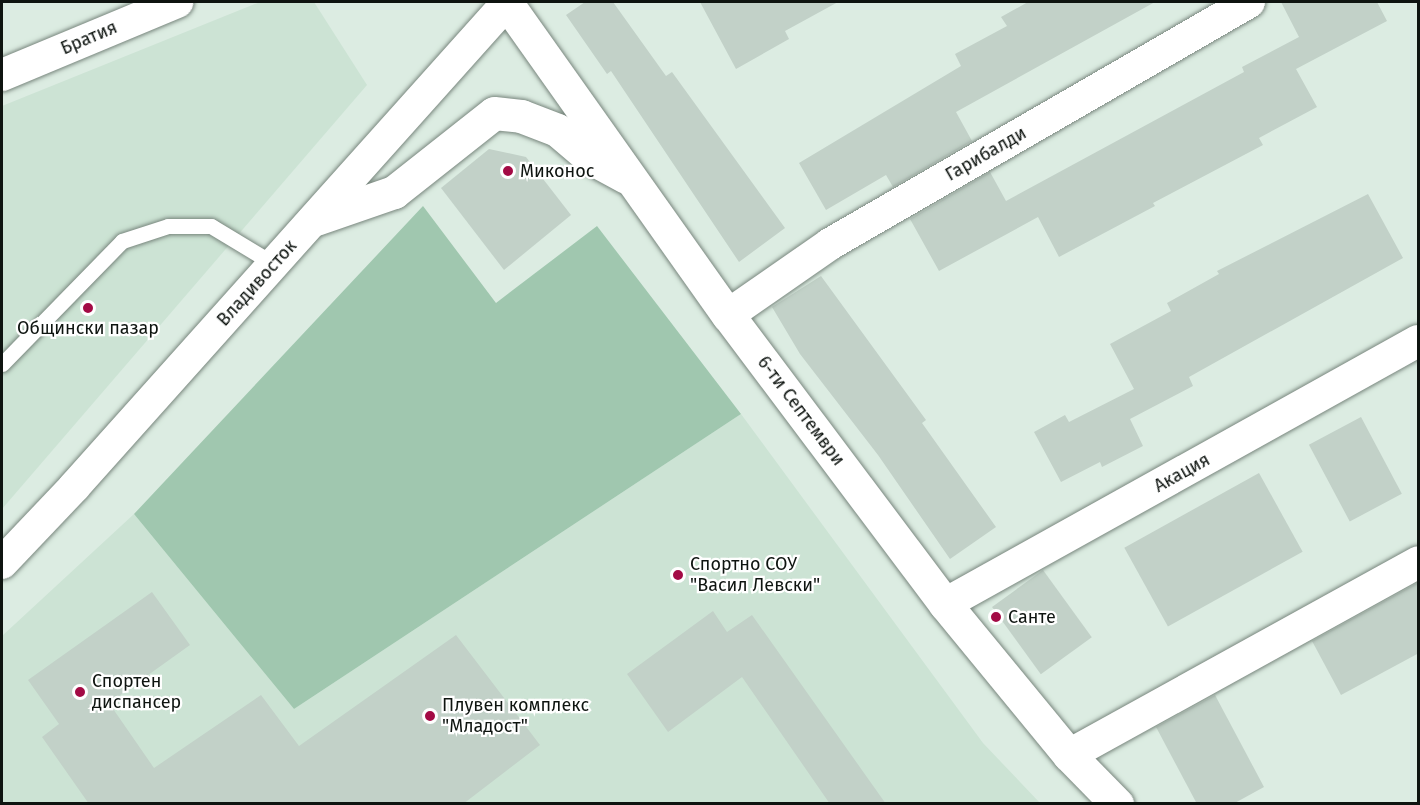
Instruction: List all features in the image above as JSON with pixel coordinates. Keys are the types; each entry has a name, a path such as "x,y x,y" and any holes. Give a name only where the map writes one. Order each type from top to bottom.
{"street":[{"name":"Братия","path":"2,75 177,2"},
{"name":"6-ти Септември","path":"508,2 728,315 945,604 1069,755 1117,804"},
{"name":"Владивосток","path":"2,563 508,2"},
{"name":"Гарибалди","path":"728,315 830,244 1249,2"},
{"path":"313,220 404,186 494,113 521,116 557,130 590,157 633,180"},
{"name":"Акация","path":"945,604 1419,341"},
{"path":"1069,755 1419,562"}],"lane":[{"path":"2,364 122,241 168,226 211,226 274,264"}],"shaded area":[{"name":"Общински пазар","path":"260,2 314,2 367,85 2,509 2,106"},
{"name":"Спортно СОУ \"Васил Левски\"","path":"741,414 983,743 1040,803 2,804 2,636 134,514 294,709"}],"green space":[{"path":"423,206 496,303 597,226 741,414 294,709 134,514"}],"building":[{"path":"585,2 613,2 666,76 672,72 785,228 739,262 611,71 607,74 566,15"},
{"path":"700,2 838,2 785,31 789,39 736,69"},
{"path":"1028,2 1155,2 956,112 972,141 893,187 886,175 826,210 799,163 961,66 955,54 1007,26 1001,17"},
{"path":"1281,2 1377,2 1387,21 1296,69 1317,107 1259,138 1263,145 1153,203 1155,206 1059,257 1038,217 939,271 910,219 990,172 1006,201 1244,72 1242,67 1299,37"},
{"path":"489,149 526,157 571,215 504,270 441,188"},
{"path":"1368,194 1403,258 1189,377 1193,386 1130,419 1143,446 1102,467 1100,462 1061,482 1034,432 1065,415 1069,422 1134,389 1110,344 1171,311 1167,303 1219,274 1217,271"},
{"path":"821,276 926,420 922,423 996,527 950,559 878,455 800,354 772,307"},
{"path":"1361,417 1402,494 1350,522 1309,445"},
{"path":"1259,473 1303,552 1168,626 1124,548"},
{"path":"1043,570 1092,637 1041,674 992,607"},
{"path":"1419,582 1419,653 1341,695 1312,641"},
{"name":"Плувен комплекс \"Младост\"","path":"152,592 190,645 109,703 154,768 261,695 299,746 456,635 540,745 463,804 89,804 42,737 59,724 28,680"},
{"path":"713,611 727,632 752,615 886,804 830,804 742,677 668,732 627,674"},
{"path":"1215,695 1264,787 1233,804 1197,804 1156,727"}],"place":[{"name":"Миконос","path":"508,171"},
{"name":"Общински пазар","path":"88,308"},
{"name":"Спортно СОУ \"Васил Левски\"","path":"678,575"},
{"name":"Санте","path":"996,617"},
{"name":"Спортен диспансер","path":"80,692"},
{"name":"Плувен комплекс \"Младост\"","path":"430,716"}]}
